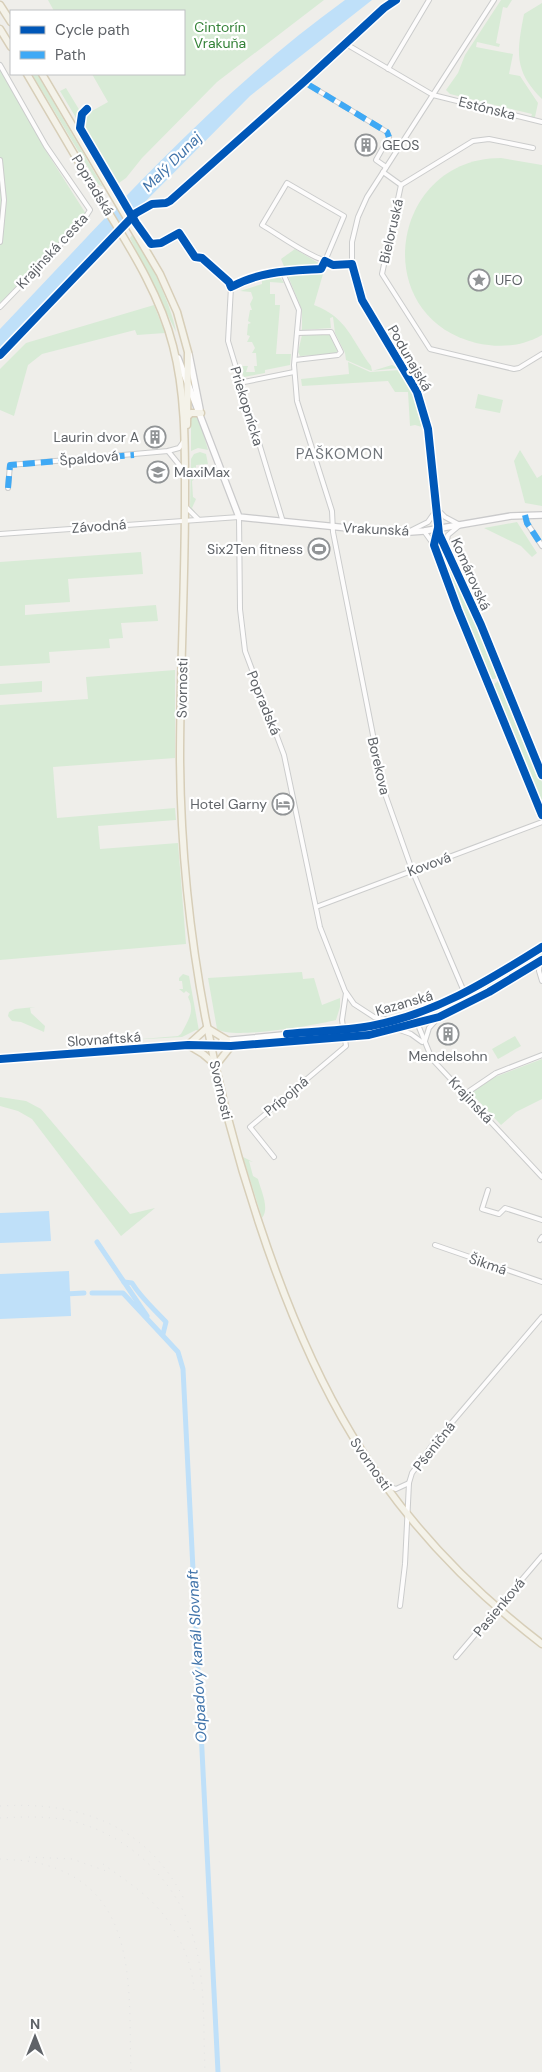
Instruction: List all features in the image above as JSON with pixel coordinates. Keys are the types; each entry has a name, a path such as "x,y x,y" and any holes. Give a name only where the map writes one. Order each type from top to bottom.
{"main road":[{"path":"0,1 1,7 10,20"},
{"path":"0,29 10,45"},
{"name":"Popradská","path":"28,75 124,237 156,300 239,517"},
{"name":"Popradská","path":"43,75 169,292 188,352 200,413"},
{"name":"Svornosti","path":"174,346 185,439 180,758 191,924 207,1028 248,1190 293,1315 327,1393 358,1445 408,1515 448,1562 498,1608 542,1644"},
{"name":"Popradská","path":"188,352 188,383"},
{"name":"Svornosti","path":"185,439 188,416 188,383"},
{"path":"188,416 191,413 200,413"},
{"name":"Vrakunská","path":"239,517 333,527 409,532 525,515 542,515"},
{"name":"Kazanská","path":"211,1044 227,1040 343,1029 414,1015 465,994 542,947"},
{"name":"Kazanská","path":"211,1044 231,1046 344,1038 417,1024 439,1018 489,992 541,961"},
{"path":"227,1040 207,1028 188,1045 216,1065 231,1046"},
{"name":"Slovnaftská","path":"0,1060 211,1044"}],"street":[{"path":"388,69 429,0"},
{"name":"Podunajská","path":"438,528 432,452 422,405 404,367 362,300 352,264 352,242 358,217 367,197 494,0"},
{"name":"Estónska","path":"346,44 433,95 542,122"},
{"name":"Krajinská cesta","path":"0,65 46,146 90,210 83,221 0,307"},
{"path":"309,85 387,132 389,137 376,160 386,167"},
{"name":"Bieloruská","path":"533,148 489,139 473,140 402,185 382,268 384,280 428,348 514,369 542,354"},
{"path":"0,160 4,200 0,242"},
{"path":"383,172 402,185"},
{"path":"325,261 344,216 287,182 262,225 325,261 333,265 352,264"},
{"name":"Borekova","path":"231,287 272,272 283,273 299,310 294,360 297,400 332,511 333,527 381,780 412,870 465,994"},
{"name":"Priekopnícka","path":"231,287 228,341 239,383 283,522"},
{"path":"294,360 338,356 341,352 331,332 297,334"},
{"path":"239,383 294,372"},
{"path":"185,439 179,448 168,452 185,472"},
{"name":"Špaldová","path":"8,488 10,465 168,452"},
{"path":"185,506 198,519"},
{"path":"409,532 428,522 437,509 460,525 448,535 446,547"},
{"path":"525,515 527,523 542,546"},
{"name":"Závodná","path":"0,534 239,517"},
{"name":"Popradská","path":"239,517 240,609 245,650 284,755 326,947 345,991 354,1004 364,1013 374,1018 394,1020"},
{"name":"Komárovská","path":"438,528 434,545 458,610 542,815"},
{"name":"Komárovská","path":"438,528 542,775"},
{"path":"424,531 434,545"},
{"name":"Kovová","path":"316,907 542,822"},
{"path":"541,961 539,972 542,980"},
{"path":"525,970 539,972"},
{"name":"Popradská","path":"344,1038 345,991"},
{"name":"Krajinská","path":"414,1015 432,1059 542,1177"},
{"path":"396,1029 411,1034 424,1043 429,1028 439,1018"},
{"name":"Prípojná","path":"274,1157 250,1127 346,1046 344,1038"},
{"path":"466,1094 475,1085 496,1073 542,1055"},
{"path":"488,1190 482,1209 499,1214 505,1208 542,1220"},
{"name":"Šikmá","path":"435,1245 542,1282"},
{"name":"Pšeničná","path":"400,1606 409,1483 412,1473 431,1447 542,1317"},
{"path":"387,1486 396,1489 409,1483"},
{"name":"Pasienková","path":"456,1657 542,1556"}],"green space":[{"name":"Cintorín Vrakuňa","path":"48,0 324,0 217,82 142,158 126,178 116,185 60,91 66,88 83,116 108,102 93,75 185,75 185,10 53,10"},
{"path":"501,0 512,0 507,8 503,7 496,43 500,44 499,47 477,42 476,47 513,54 509,74 520,76 538,103 535,117 531,117 532,114 450,94 446,90 458,73 465,55"},
{"path":"542,3 542,99 526,79 522,69 519,50 524,14"},
{"path":"0,69 46,151 86,214 0,303"},
{"path":"33,75 38,75 103,187 98,184"},
{"path":"501,158 542,165 542,335 518,344 493,346 476,343 441,327 418,303 407,273 406,240 416,209 435,183 464,165"},
{"path":"132,235 158,281 170,309 176,332 130,238"},
{"path":"295,249 325,267 314,305 325,310 342,323 371,366 372,371 346,360 345,353 335,333 333,317 330,318 331,328 302,330 302,310 281,259"},
{"path":"276,275 284,283 270,282 270,294 275,294 275,305 280,305 276,354 291,354 290,365 244,377 239,366 248,366 246,372 255,372 254,366 257,366 256,353 252,353 255,348 252,342 247,342 250,336 247,335 248,324 251,323 248,321 250,310 252,310 250,304 253,298 251,292 240,291 262,284 262,280"},
{"path":"154,305 165,333 137,335 135,330 42,354 28,365 14,416 0,410 0,369 26,343"},
{"path":"329,332 339,349 335,354 300,356 298,352 302,335"},
{"path":"348,362 370,372 400,370 412,393 422,427 410,426 408,392 395,392 388,381 302,386 301,379 349,374"},
{"path":"392,365 399,368 373,371"},
{"path":"478,394 503,400 500,413 475,408"},
{"path":"196,415 199,418 208,450 198,448 191,451 191,416"},
{"path":"520,450 537,478 542,475 542,506 525,503 514,461"},
{"path":"200,452 206,454 208,464 196,465 196,468 193,469 193,478 197,477 192,481 193,497 196,499 192,508 196,516 190,508 191,459 194,454"},
{"path":"517,522 537,553 532,557 521,546 484,528"},
{"path":"438,539 498,674 495,679 489,679 435,542"},
{"path":"141,552 143,574 68,579 70,602 25,605 25,615 156,605 158,621 121,623 123,638 109,639 110,648 49,652 50,663 0,666 0,562"},
{"path":"175,670 175,758 53,767 57,818 175,808 176,820 98,826 100,849 178,843 186,944 0,960 0,705 88,699 86,677"},
{"path":"42,681 42,692 0,695 0,684"},
{"path":"498,681 501,682 542,782 542,809 492,686"},
{"path":"542,950 542,955 484,991 454,1007 422,1019 482,988"},
{"path":"302,972 303,979 314,978 322,1005 340,998 340,1007 336,1020 294,1028 256,1032 226,1032 217,1029 208,978"},
{"path":"183,974 189,976 199,1031 196,1030 182,1037 129,1040 178,1036 181,1034 191,1011 188,997 190,994 186,991 184,993 179,989 183,989 182,981 179,981 179,978"},
{"path":"35,1007 30,1008 31,1013 45,1026 44,1032 21,1022 12,1021 8,1016 9,1012 15,1009"},
{"path":"515,1036 521,1046 498,1059 492,1049"},
{"path":"542,1059 542,1099 516,1112 501,1125 473,1095 474,1090 495,1077"},
{"path":"0,1097 26,1101 41,1109 130,1214 155,1208 121,1236 32,1119 18,1111 0,1106"},
{"path":"243,1157 253,1162 249,1161 253,1176 258,1179 263,1194 265,1209 262,1218"}],"water":[{"name":"Malý Dunaj","path":"345,0 372,0 250,96 0,348 0,329 165,156 252,74"},
{"path":"49,1211 51,1241 0,1243 0,1213"},
{"path":"69,1271 71,1316 0,1319 0,1274"}],"waterway":[{"path":"97,1242 147,1316"},
{"path":"124,1282 132,1283 166,1322 163,1334"},
{"name":"Odpadový kanál Slovnaft","path":"65,1294 84,1293"},
{"name":"Odpadový kanál Slovnaft","path":"92,1293 123,1293 178,1352 183,1369 218,2072"}],"railway":[{"path":"0,1806 57,1808 83,1814 108,1823 130,1836 151,1853 169,1874 184,1899"},
{"path":"0,1818 45,1817 84,1825 106,1834 126,1846 145,1860 161,1878 175,1897 186,1918 198,1956 202,1989 205,2072"},
{"path":"29,1857 72,1859 109,1872"},
{"path":"0,1859 38,1863 71,1876 96,1894 112,1918 122,1946 127,1977 130,2009 131,2072"},
{"path":"103,1864 144,1894 166,1918 180,1940 190,1965 194,1990"}],"marked path":[{"path":"309,85 387,132 389,137"},
{"path":"8,488 10,465 134,455"},
{"path":"525,515 527,523 542,546"}],"cycle path":[{"path":"0,355 136,213 152,204 170,201 384,8 396,0"},
{"path":"87,109 82,114 80,128 136,223 151,244 161,243 179,233 195,257 202,258 229,282 231,287 264,275 286,271 321,269 325,261 333,265 352,264 362,300 417,392 428,429 439,534 481,625 542,775"},
{"path":"438,528 434,545 458,610 542,815"},
{"path":"287,1034 371,1026 418,1013 439,1005 481,984 542,947"},
{"path":"0,1059 188,1045 231,1046 369,1035 439,1017 489,992 542,960"}],"place":[{"name":"GEOS","path":"366,145"},
{"name":"UFO","path":"479,280"},
{"name":"Laurin dvor A","path":"155,437"},
{"name":"MaxiMax","path":"158,472"},
{"name":"Six2Ten fitness","path":"319,549"},
{"name":"Hotel Garny","path":"283,804"},
{"name":"Mendelsohn","path":"448,1034"}],"district":[{"name":"PAŠKOMON","path":"340,454"}]}
